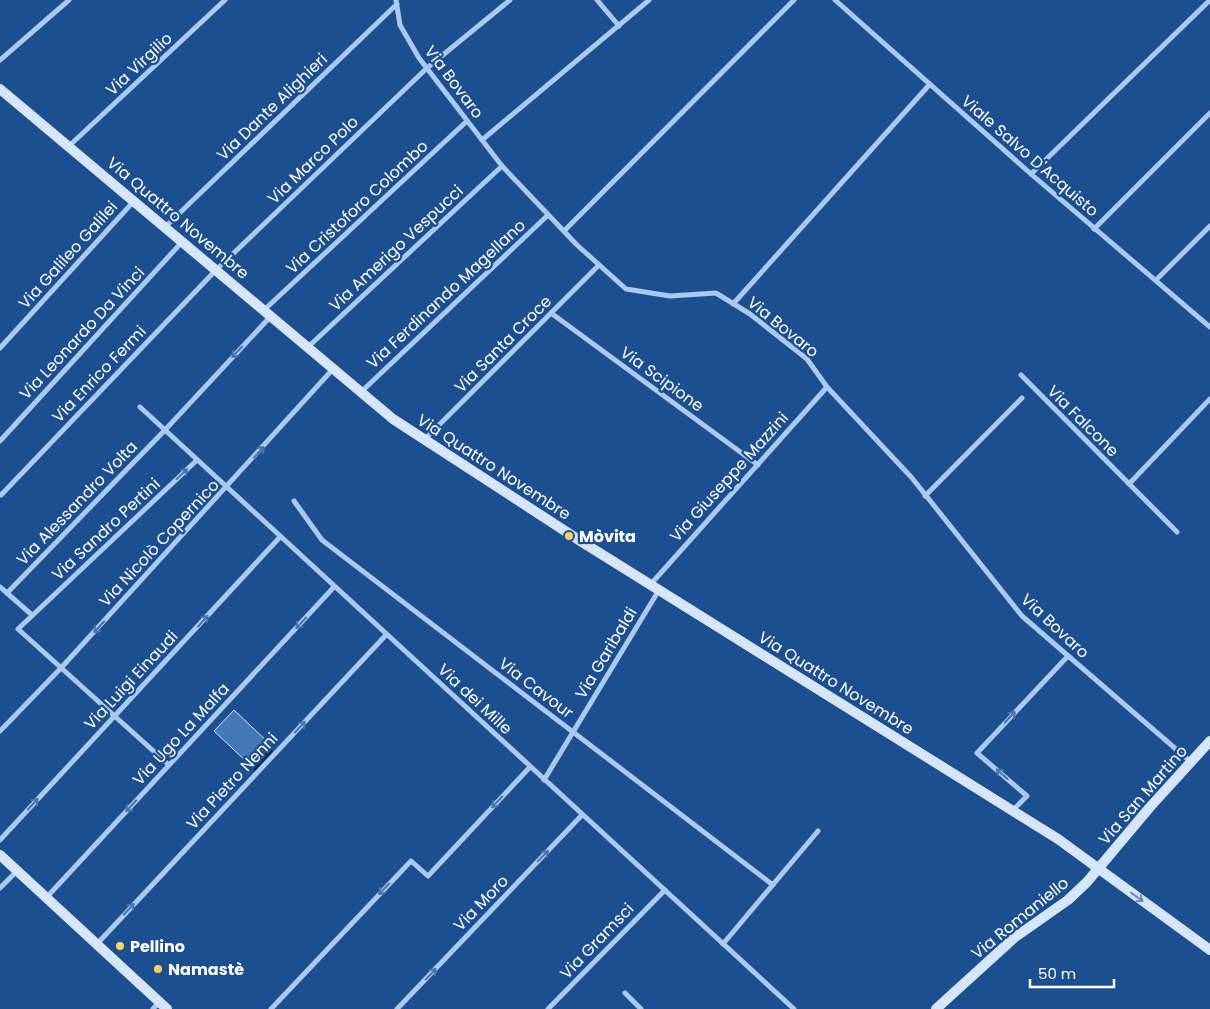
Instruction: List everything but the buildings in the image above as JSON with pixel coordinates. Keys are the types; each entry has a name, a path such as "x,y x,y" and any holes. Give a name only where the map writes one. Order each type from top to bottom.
{"street":[{"path":"0,60 69,0"},
{"name":"Via Virgilio","path":"69,146 225,0"},
{"name":"Via Marco Polo","path":"216,270 427,68 510,0"},
{"path":"597,0 618,26"},
{"path":"482,140 649,0"},
{"path":"564,231 794,0"},
{"name":"Viale Salvo D'Acquisto","path":"835,0 1094,229 1210,327"},
{"path":"1031,174 1210,0"},
{"name":"Via Bovaro","path":"396,2 400,25 427,68 467,121 502,166 599,265 626,289 670,296 716,293 750,314 807,359 827,387 926,496 1022,616 1192,763"},
{"name":"Via Dante Alighieri","path":"165,227 396,2"},
{"path":"733,304 930,84"},
{"name":"Via Quattro Novembre","path":"0,88 393,419 654,587 1058,839 1210,950"},
{"path":"1094,229 1210,113"},
{"name":"Via Cristoforo Colombo","path":"165,430 267,313 467,121"},
{"name":"Via Amerigo Vespucci","path":"307,347 502,166"},
{"name":"Via Galileo Galilei","path":"0,348 134,201"},
{"name":"Via Ferdinando Magellano","path":"361,392 548,215"},
{"path":"1156,280 1210,226"},
{"name":"Via Leonardo Da Vinci","path":"0,441 183,242"},
{"name":"Via Santa Croce","path":"424,440 599,265"},
{"name":"Via Enrico Fermi","path":"1,495 216,270"},
{"name":"Via Scipione","path":"551,313 758,465"},
{"name":"Via Nicolò Copernico","path":"0,731 61,668 227,488 333,369"},
{"name":"Via Falcone","path":"1021,375 1177,532"},
{"name":"Via Giuseppe Mazzini","path":"654,587 827,387"},
{"path":"926,496 1022,398"},
{"path":"1129,484 1210,400"},
{"name":"Via dei Mille","path":"140,407 794,1009"},
{"name":"Via Alessandro Volta","path":"6,593 165,430"},
{"name":"Via Sandro Pertini","path":"61,668 18,629 197,460"},
{"name":"Via Cavour","path":"294,501 322,540 773,885"},
{"name":"Via Luigi Einaudi","path":"0,840 280,536"},
{"path":"0,587 32,615"},
{"name":"Via Ugo La Malfa","path":"46,898 334,587"},
{"name":"Via Garibaldi","path":"544,780 654,587"},
{"name":"Via Pietro Nenni","path":"96,945 386,634"},
{"path":"1011,811 1027,796 977,753 1068,656"},
{"path":"61,668 169,765"},
{"name":"Via San Martino","path":"1098,868 1150,806 1192,763 1210,741"},
{"path":"270,1009 411,861 428,876 530,767"},
{"name":"Via Moro","path":"397,1009 582,815"},
{"path":"723,944 818,831"},
{"path":"0,855 96,945 156,1005 167,1009"},
{"name":"Via Romaniello","path":"936,1009 1014,938 1068,900 1098,868"},
{"path":"0,888 17,871"},
{"name":"Via Gramsci","path":"548,1009 665,890"},
{"path":"626,993 641,1009"}],"place":[{"name":"Mòvita","path":"569,536"},
{"name":"Pellino","path":"120,946"},
{"name":"Namastè","path":"158,969"}]}
